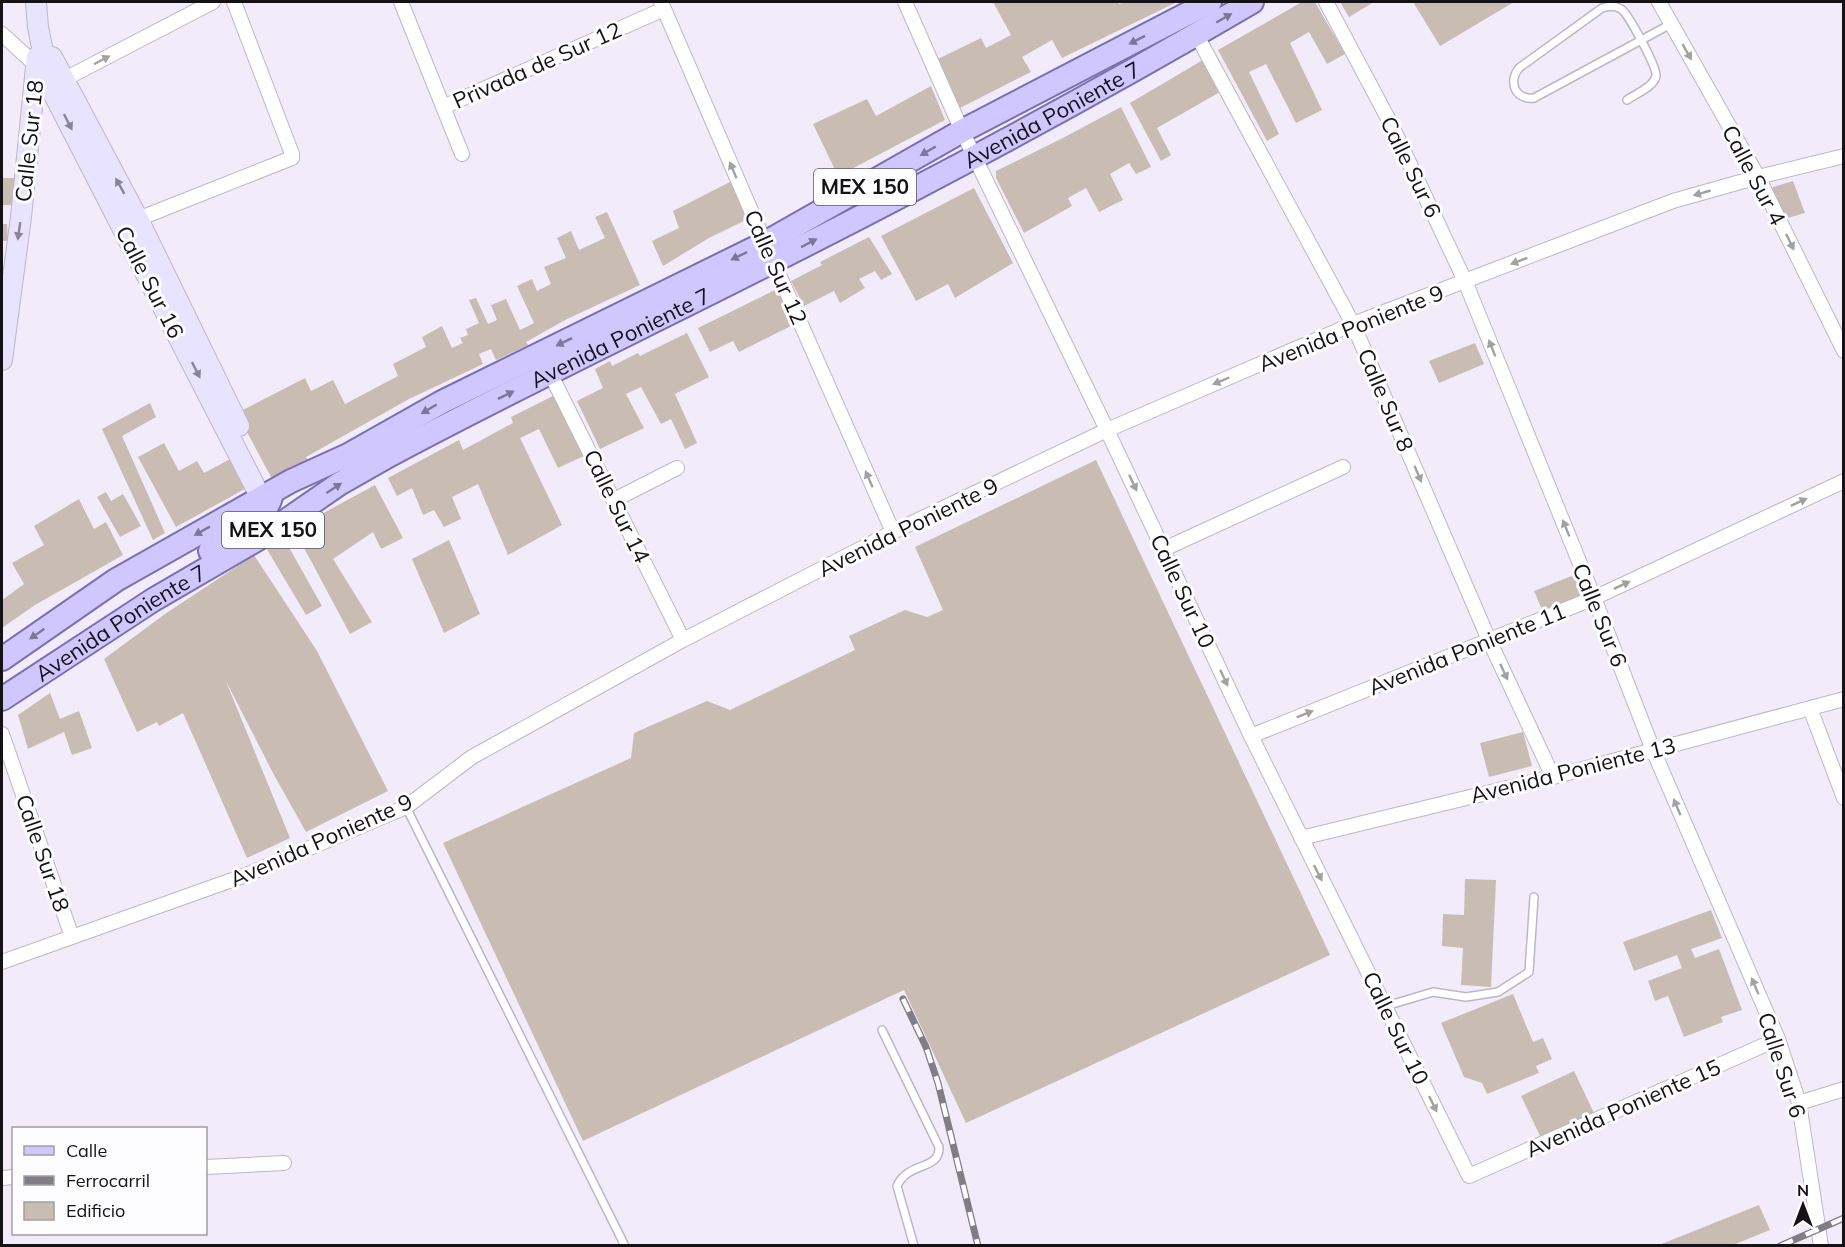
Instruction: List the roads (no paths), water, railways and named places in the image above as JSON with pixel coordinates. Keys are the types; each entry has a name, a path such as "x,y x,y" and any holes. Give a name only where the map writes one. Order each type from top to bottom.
{"main road":[{"name":"Calle Sur 16","path":"36,2 38,27 56,83 269,513"},
{"name":"Avenida Poniente 7","path":"2,699 153,600 166,580 269,513 291,481 348,455 441,402 975,156 1210,2"},
{"name":"Avenida Poniente 7","path":"2,659 116,580 339,484 390,455 550,373 769,252 962,131 1190,16 1252,2"},
{"name":"Calle Sur 18","path":"2,360 21,217 37,66 38,27"},
{"name":"Calle Sur 16","path":"56,83 138,219 269,513"}],"street":[{"path":"56,83 213,2"},
{"path":"138,219 292,158 234,2"},
{"path":"400,2 462,154"},
{"name":"Calle Sur 10","path":"905,2 962,131 1164,549 1251,736 1469,1176"},
{"name":"Calle Sur 6","path":"1326,2 1391,124 1465,282 1594,598 1653,750 1778,1040 1799,1103 1821,1245"},
{"name":"Calle Sur 4","path":"1659,2 1758,177 1844,351"},
{"name":"Privada de Sur 12","path":"443,107 663,5"},
{"name":"Calle Sur 12","path":"663,5 893,532"},
{"name":"Calle Sur 8","path":"1190,16 1353,324 1489,640 1553,777"},
{"name":"Calle Sur 18","path":"2,34 37,66"},
{"name":"Avenida Poniente 9","path":"2,962 246,875 406,807 472,757 683,640 893,532 1107,430 1353,324 1673,201 1844,156"},
{"name":"Calle Sur 14","path":"550,373 683,640"},
{"path":"1164,549 1343,467"},
{"path":"614,500 677,468"},
{"name":"Avenida Poniente 11","path":"1251,736 1594,598 1844,481"},
{"name":"Avenida Poniente 13","path":"1301,838 1553,777 1844,699"},
{"path":"1810,708 1844,798"},
{"name":"Calle Sur 18","path":"2,734 72,938"},
{"name":"Avenida Poniente 15","path":"1469,1176 1778,1040"},
{"path":"1799,1103 1844,1089"},
{"path":"207,1167 284,1163"}],"lane":[{"path":"1627,100 1652,84 1656,76 1655,69 1641,41 1623,10 1613,5 1602,8 1519,68 1513,75 1513,82 1521,97 1534,98 1641,41 1671,24"},
{"path":"406,807 625,1245"},
{"path":"1386,1006 1433,992 1466,997 1498,992 1529,972 1534,897"},
{"path":"882,1030 939,1147 939,1154 935,1161 910,1170 901,1177 897,1186 914,1245"}],"railway":[{"path":"903,999 926,1047 938,1083 978,1246"},
{"path":"1780,1246 1844,1218"}]}
